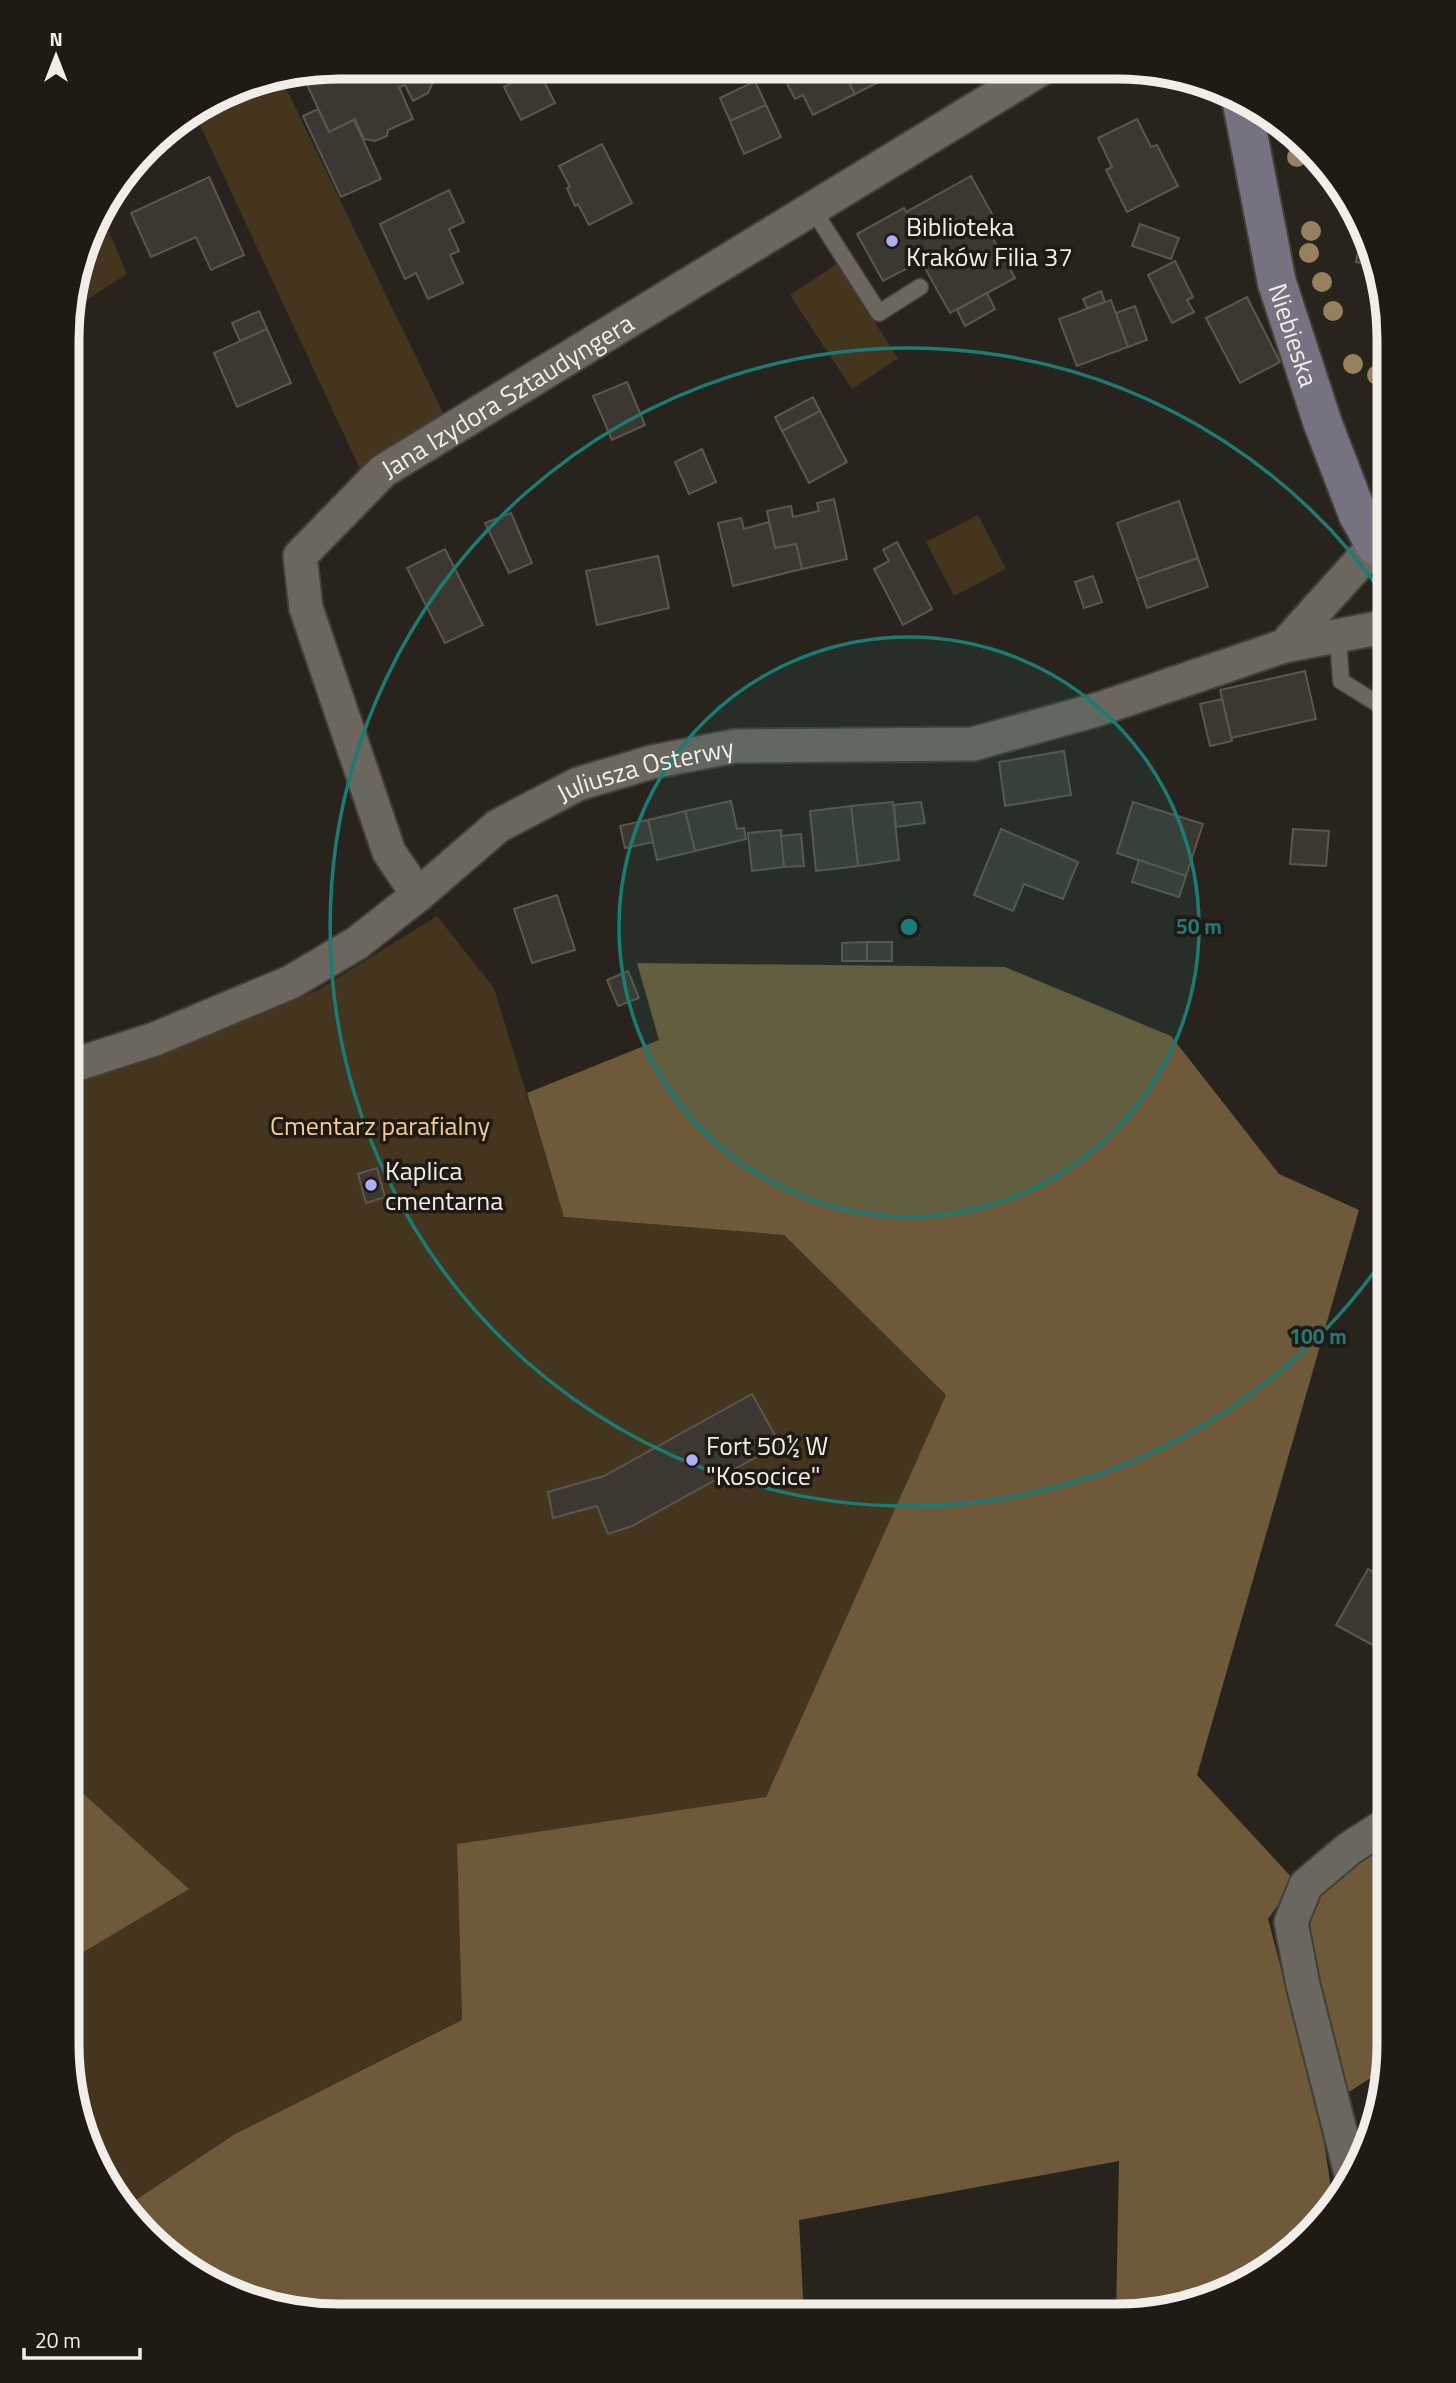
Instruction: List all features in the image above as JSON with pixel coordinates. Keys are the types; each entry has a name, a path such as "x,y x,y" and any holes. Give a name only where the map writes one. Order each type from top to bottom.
{"street":[{"name":"Jana Izydora Sztaudyngera","path":"418,895 389,852 306,608 300,556 383,471 1025,79"},
{"name":"Niebieska","path":"1244,112 1277,283 1324,424 1358,515 1377,542"},
{"name":"Juliusza Osterwy","path":"1284,646 1377,554"},
{"name":"Juliusza Osterwy","path":"79,1063 155,1039 291,982 356,943 418,895 498,826 578,784 652,762 735,746 973,744 1099,709 1284,646 1377,628"},
{"path":"1348,2163 1303,1985 1291,1922 1306,1885 1350,1848 1377,1831"}],"lane":[{"path":"812,208 879,313 920,287"},
{"path":"1338,635 1340,681 1377,703"}],"green space":[{"path":"284,85 446,419 360,469 198,121 239,99"},
{"path":"106,224 127,274 81,303 88,271"},
{"path":"837,264 898,358 852,389 790,295"},
{"path":"978,515 1006,569 954,596 926,542"},
{"name":"Cmentarz parafialny","path":"437,916 494,988 564,1217 784,1235 946,1395 766,1797 457,1844 462,2020 235,2134 132,2203 99,2144 84,2095 79,2062 79,1955 189,1889 79,1790 79,1076 219,1029 318,990"}],"shaded area":[{"path":"637,963 1005,967 1171,1036 1279,1174 1359,1210 1197,1775 1295,1881 1268,1919 1321,2121 1331,2191 1313,2216 1276,2251 1217,2284 1168,2299 1116,2304 1119,2161 799,2220 803,2304 305,2302 255,2290 209,2269 167,2240 132,2203 235,2134 462,2020 457,1844 766,1797 946,1395 784,1235 564,1217 527,1093 659,1040"},
{"path":"79,1790 189,1889 79,1955"},
{"path":"1377,1843 1375,2075 1344,2095 1301,1926 1327,1878"}],"building":[{"path":"432,79 433,82 428,93 413,101 405,85 399,87 413,119 388,130 387,136 375,141 364,139 355,119 329,132 305,81"},
{"path":"519,79 543,79 555,103 521,120 504,87"},
{"path":"785,79 847,79 855,94 813,115 803,95 795,99"},
{"path":"847,79 880,79 881,81 855,94"},
{"path":"755,81 766,105 730,121 720,98"},
{"path":"766,105 781,137 744,154 730,121"},
{"path":"318,109 329,132 354,120 381,179 341,197 303,116"},
{"path":"1137,119 1151,147 1157,145 1178,186 1127,212 1106,170 1112,167 1098,138"},
{"path":"602,144 632,203 589,225 578,204 575,206 567,188 570,187 559,166"},
{"path":"971,176 1002,232 992,237 1015,278 950,313 921,261 883,281 857,234 904,208 906,212"},
{"path":"209,177 244,255 211,270 196,237 151,257 131,213"},
{"path":"449,190 464,222 449,229 459,251 450,255 463,283 428,299 416,273 405,279 380,224"},
{"path":"1140,224 1179,238 1171,259 1132,246"},
{"path":"1359,245 1366,264 1356,262"},
{"path":"1175,261 1193,297 1187,300 1194,312 1172,323 1148,275"},
{"path":"1101,291 1105,302 1087,308 1083,299"},
{"path":"987,293 995,309 965,326 957,310"},
{"path":"1247,297 1280,362 1240,383 1206,318"},
{"path":"1111,300 1128,347 1077,366 1059,319"},
{"path":"1135,306 1147,340 1128,347 1116,313"},
{"path":"259,311 267,329 240,341 232,323"},
{"path":"267,329 291,383 237,407 214,353"},
{"path":"627,382 645,425 612,440 593,396"},
{"path":"813,397 820,411 782,431 775,417"},
{"path":"820,411 847,462 809,483 782,431"},
{"path":"702,449 716,482 689,494 675,462"},
{"path":"834,499 847,559 802,569 796,544 775,548 767,511 791,506 793,517 819,511 817,503"},
{"path":"1179,501 1198,558 1137,579 1117,523"},
{"path":"511,513 532,563 509,573 485,523"},
{"path":"741,518 744,529 769,522 775,548 796,544 802,569 733,586 718,523"},
{"path":"897,542 932,609 903,625 874,569 889,561 883,550"},
{"path":"445,549 483,625 445,643 407,568"},
{"path":"658,556 669,608 597,625 586,571"},
{"path":"1198,558 1208,587 1147,608 1137,579"},
{"path":"1093,576 1102,602 1084,608 1075,582"},
{"path":"1305,671 1316,719 1231,738 1220,690"},
{"path":"1222,699 1232,741 1210,746 1200,704"},
{"path":"1064,751 1071,795 1005,806 999,762"},
{"path":"731,801 737,829 744,828 746,839 695,851 685,811"},
{"path":"893,802 899,860 858,866 851,806"},
{"path":"921,802 925,823 896,827 894,805"},
{"path":"1133,802 1203,824 1186,876 1117,853"},
{"path":"851,806 858,866 816,871 810,811"},
{"path":"685,811 695,851 657,860 648,820"},
{"path":"648,820 653,842 625,848 620,826"},
{"path":"1001,829 1078,862 1063,899 1024,884 1013,911 974,895"},
{"path":"1293,829 1329,831 1326,866 1290,864"},
{"path":"781,830 784,867 752,871 748,833"},
{"path":"801,834 804,866 784,867 781,836"},
{"path":"1139,860 1186,876 1179,897 1132,882"},
{"path":"557,895 575,950 532,963 514,909"},
{"path":"867,942 867,961 842,961 842,943"},
{"path":"867,942 892,942 892,961 867,961"},
{"path":"628,971 639,998 618,1006 607,980"},
{"name":"Kaplica cmentarna","path":"377,1168 385,1197 366,1203 358,1174"},
{"name":"Fort 50½ W \"Kosocice\"","path":"752,1394 780,1444 632,1526 608,1534 597,1506 553,1518 548,1492 604,1476"},
{"path":"1368,1569 1377,1574 1377,1647 1336,1625"}],"place":[{"name":"Biblioteka Kraków Filia 37","path":"892,241"},
{"name":"Kaplica cmentarna","path":"371,1185"},
{"name":"Fort 50½ W \"Kosocice\"","path":"692,1460"}]}
